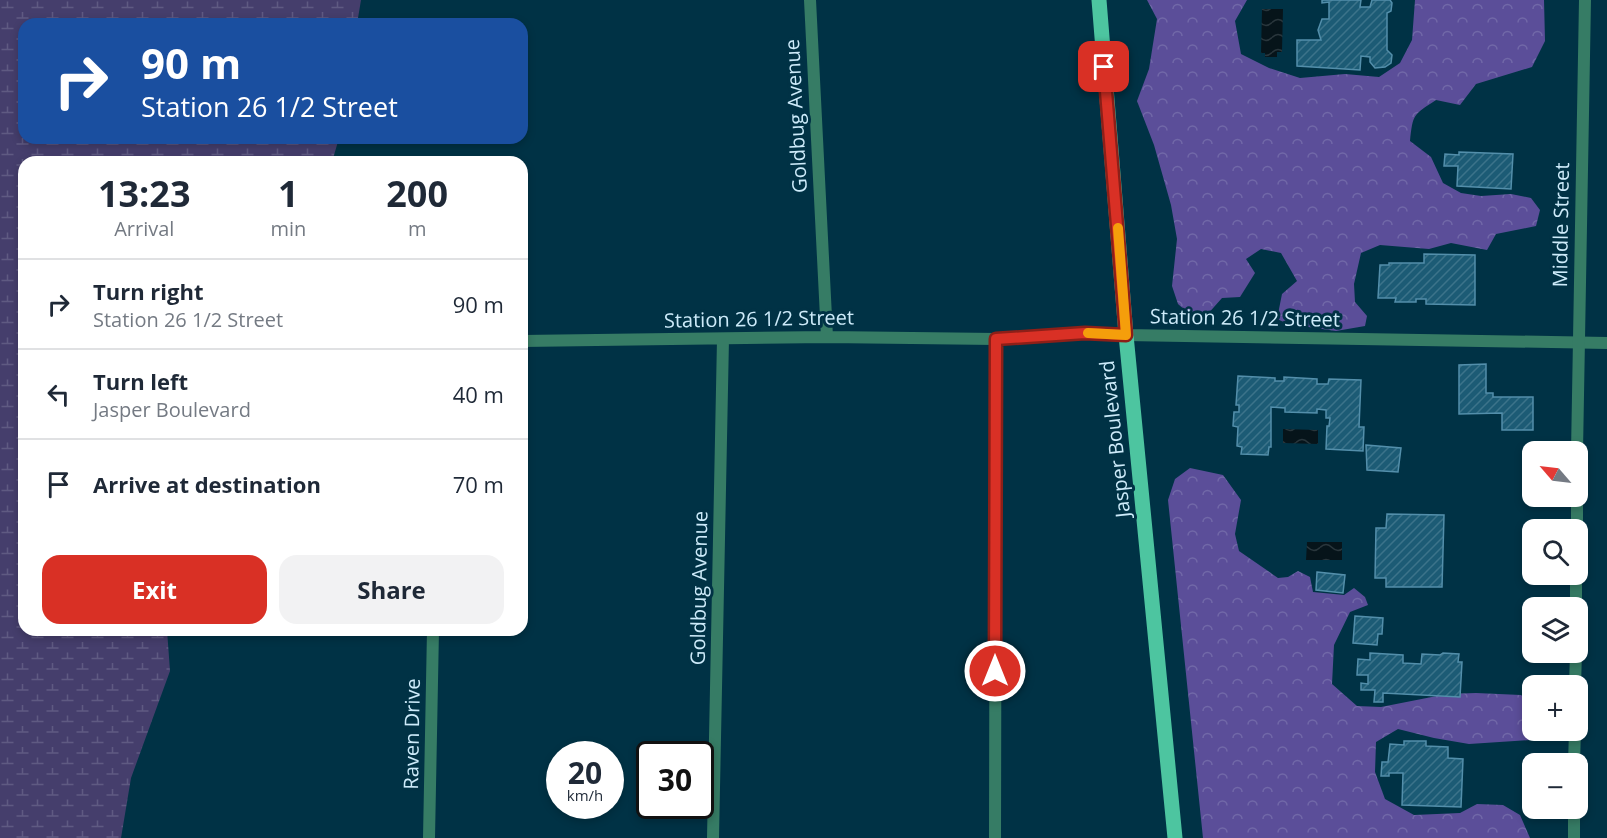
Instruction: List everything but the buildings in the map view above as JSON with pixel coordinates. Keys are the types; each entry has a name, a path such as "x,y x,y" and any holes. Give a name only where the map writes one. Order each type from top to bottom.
{"main road":[{"name":"Jasper Boulevard","path":"1099,0 1126,335 1175,838"}],"street":[{"name":"Goldbug Avenue","path":"810,0 827,337"},
{"name":"Middle Street","path":"1577,441 1585,0"},
{"name":"Station 26 1/2 Street","path":"528,340 827,337 996,339 1085,333 1607,343"},
{"name":"Goldbug Avenue","path":"713,838 723,339"},
{"path":"995,838 996,339"},
{"name":"Raven Drive","path":"429,838 433,636"},
{"path":"1574,819 1574,838"}],"green space":[{"path":"0,0 361,0 358,18 18,18 18,144 337,144 334,156 18,156 18,636 167,636 170,671 131,778 121,838 0,838"},
{"path":"1147,0 1247,0 1235,21 1241,54 1269,68 1300,78 1345,74 1379,77 1400,63 1412,40 1415,0 1544,0 1545,41 1532,67 1476,84 1460,105 1436,100 1418,112 1413,120 1410,141 1431,157 1443,183 1461,193 1481,196 1511,194 1531,198 1540,210 1536,226 1496,234 1487,250 1451,243 1429,249 1380,245 1361,253 1354,284 1355,302 1367,316 1365,326 1336,331 1288,324 1277,319 1282,294 1297,281 1281,253 1261,249 1246,259 1255,273 1240,297 1222,298 1206,316 1188,313 1178,304 1172,286 1177,239 1171,205 1154,145 1137,101 1149,69 1157,19"},
{"path":"1190,468 1223,475 1241,500 1235,534 1239,551 1278,578 1288,577 1298,571 1310,577 1313,592 1344,595 1354,588 1365,597 1368,605 1350,612 1334,645 1332,684 1357,706 1381,707 1447,694 1522,696 1522,741 1469,744 1398,729 1376,742 1375,772 1385,799 1414,815 1460,813 1477,804 1503,805 1520,815 1530,838 1203,838 1168,500 1175,479"}],"water":[{"path":"1262,9 1283,9 1282,52 1277,52 1277,57 1265,57 1265,53 1261,53"},
{"path":"1283,429 1318,430 1318,444 1283,443"},
{"path":"1307,542 1342,542 1342,560 1306,560"}],"slow traffic":[{"path":"1088,333 1126,335 1118,228"}],"route":[{"path":"995,671 996,339 1085,333 1126,335 1104,67"}]}
